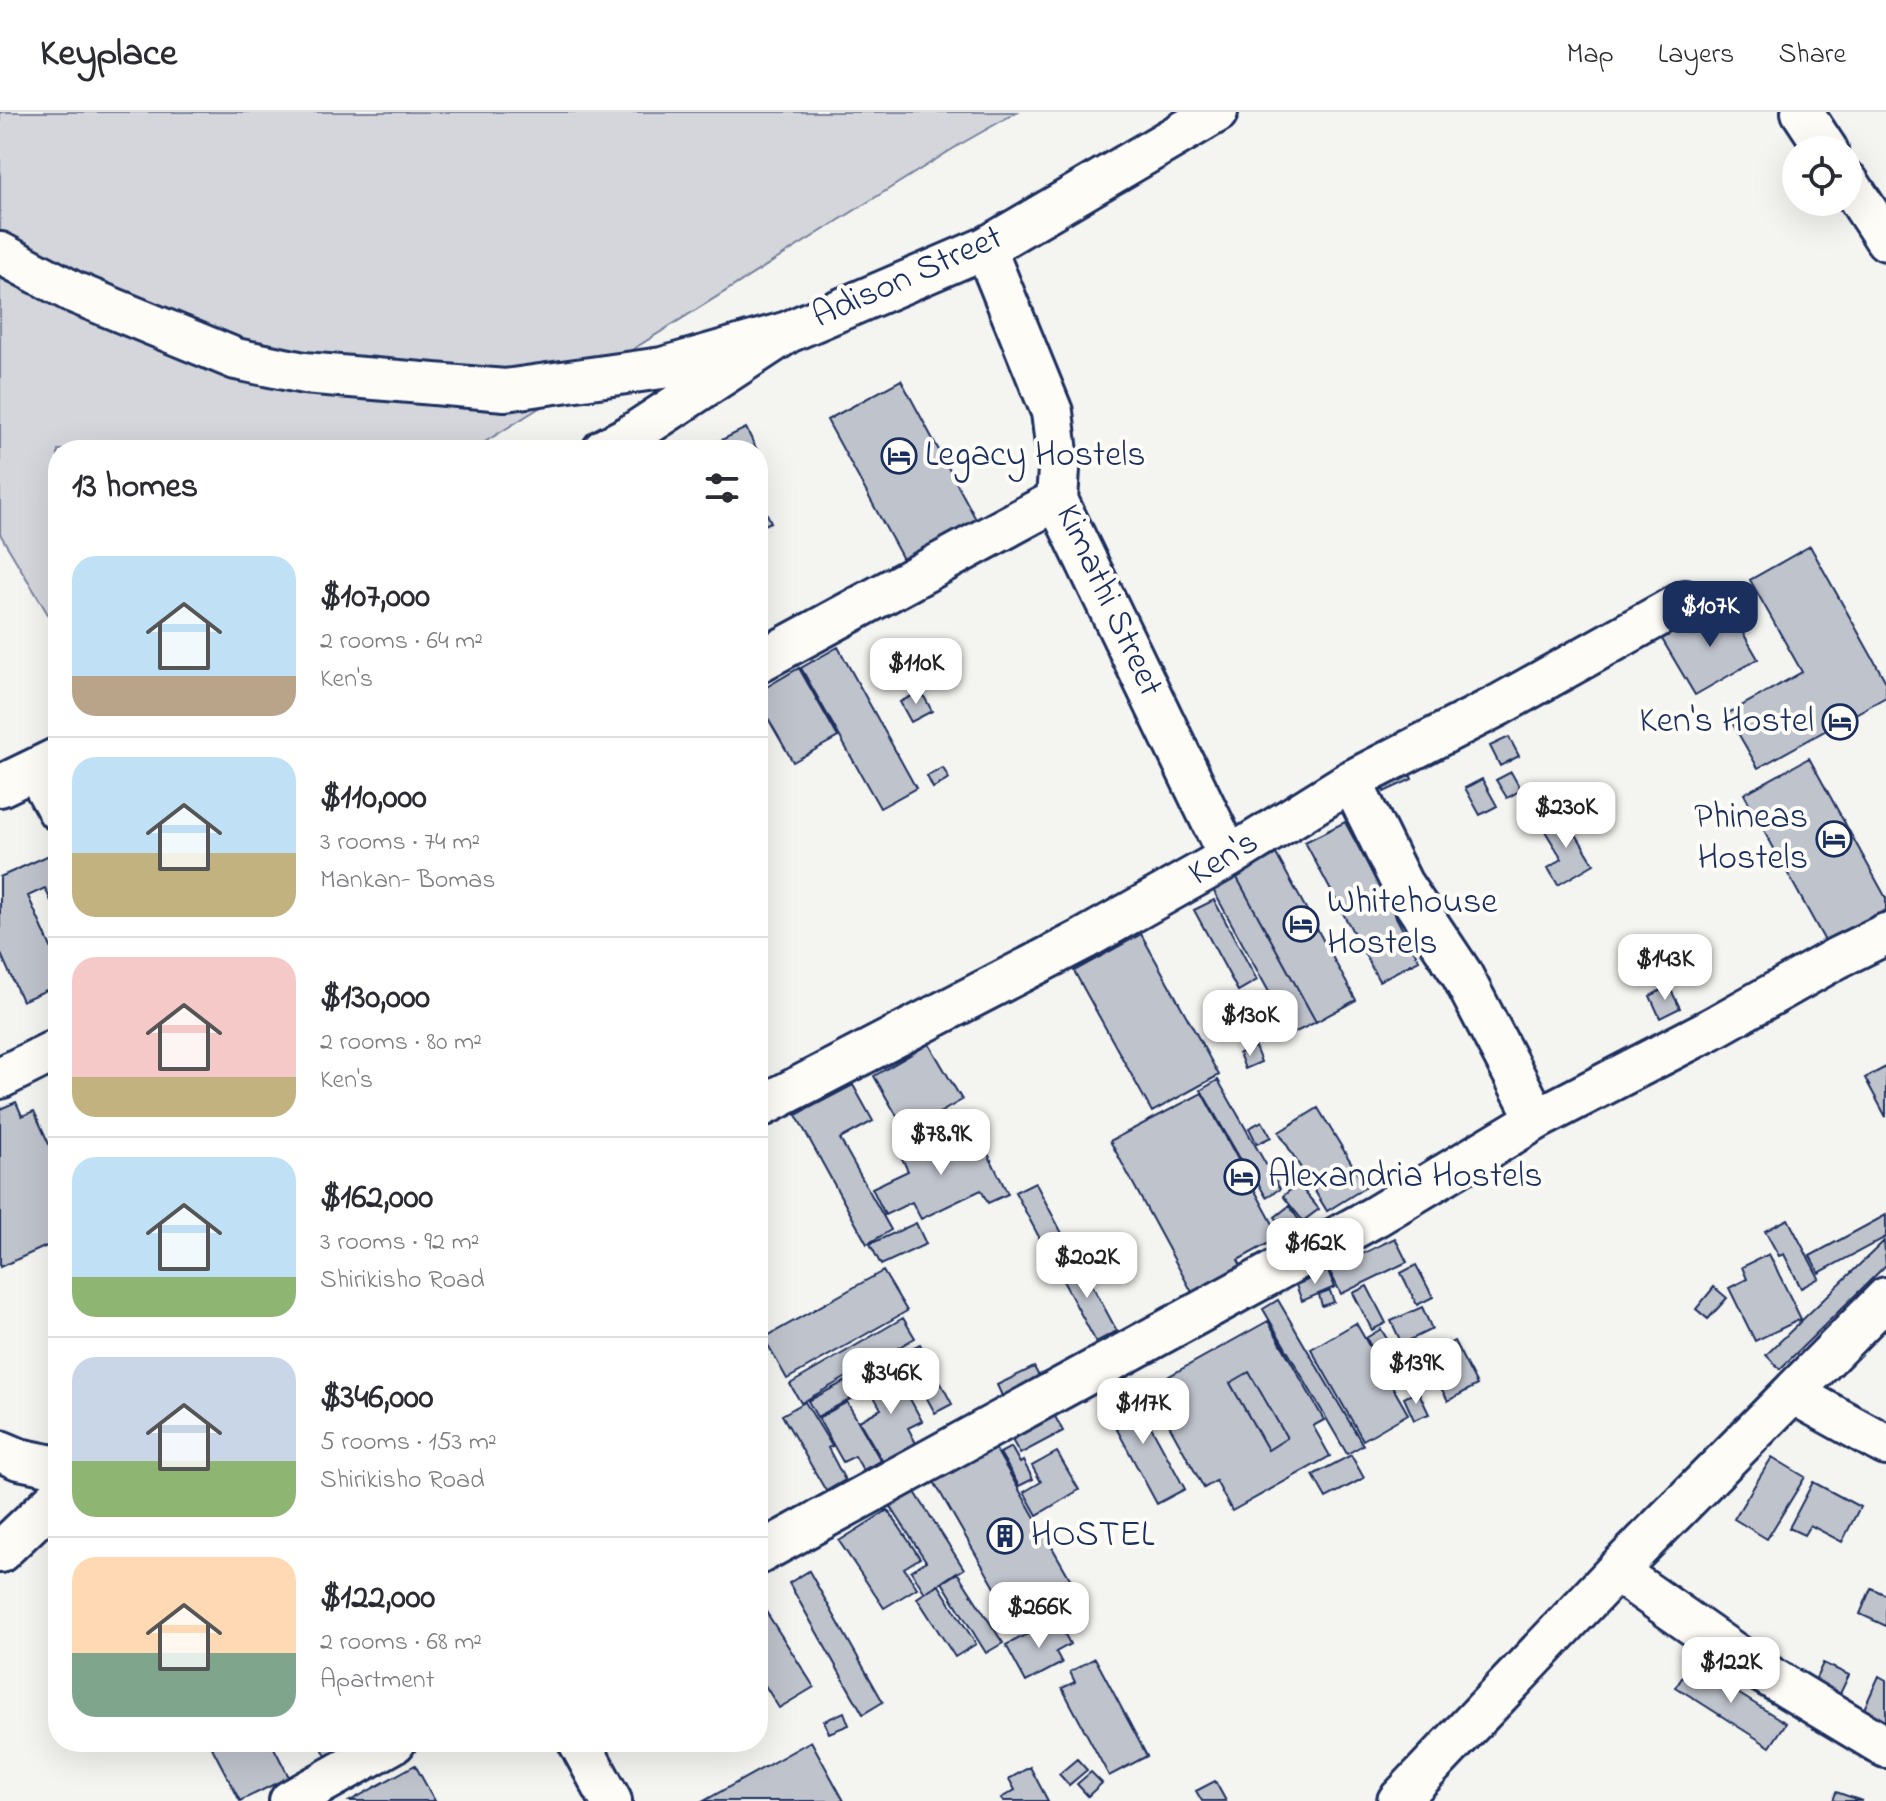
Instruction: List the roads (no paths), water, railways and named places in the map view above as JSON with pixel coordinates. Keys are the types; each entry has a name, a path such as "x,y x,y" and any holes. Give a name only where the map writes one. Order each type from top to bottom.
{"street":[{"name":"Adison Street","path":"622,440 788,332 985,248 1217,112"},
{"path":"1802,112 1818,136"},
{"path":"1862,203 1886,240"},
{"name":"Kimathi Street","path":"985,248 1052,412 1059,469 1057,500 1229,857"},
{"path":"0,253 73,292 236,359 304,373 505,390 662,368 788,332"},
{"path":"768,657 1057,500"},
{"name":"Ken's","path":"768,1103 1084,939 1229,857 1351,781 1499,705 1685,601"},
{"path":"0,786 47,764"},
{"path":"1351,781 1402,884 1461,973 1537,1119"},
{"path":"768,1549 1376,1216 1537,1119 1886,934"},
{"path":"0,1078 48,1054"},
{"path":"1398,1801 1616,1571 1886,1298"},
{"path":"1794,1394 1886,1445"},
{"path":"0,1451 48,1465"},
{"path":"0,1552 48,1506"},
{"path":"1616,1571 1752,1666 1886,1747"},
{"path":"290,1801 377,1752"},
{"path":"584,1752 611,1801"}],"place":[{"name":"Legacy Hostels","path":"899,456"},
{"name":"Ken's Hostel","path":"1840,722"},
{"name":"Phineas Hostels","path":"1834,839"},
{"name":"Whitehouse Hostels","path":"1301,924"},
{"name":"Alexandria Hostels","path":"1242,1177"},
{"name":"HOSTEL","path":"1005,1536"}]}
